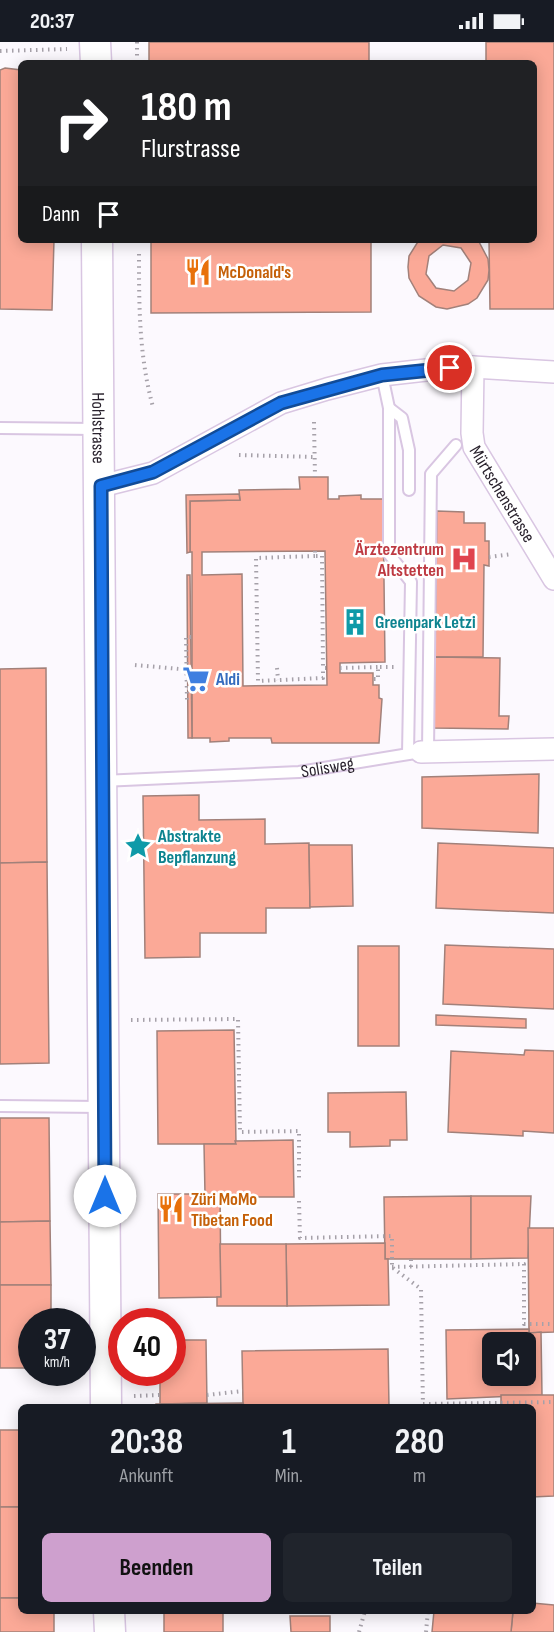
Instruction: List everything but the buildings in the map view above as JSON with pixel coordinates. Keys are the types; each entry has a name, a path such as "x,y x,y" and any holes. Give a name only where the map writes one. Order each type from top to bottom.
{"street":[{"path":"82,46 94,60"},
{"name":"Hohlstrasse","path":"97,243 105,1107 120,1402"},
{"path":"101,486 153,472 281,403 382,375 473,367 554,372"},
{"name":"Mürtschenstrasse","path":"473,367 471,433 474,447 554,579"},
{"name":"Solisweg","path":"419,753 554,749"},
{"path":"110,1614 110,1632"}],"lane":[{"path":"382,375 389,408 388,554 411,582 410,666 419,753"},
{"path":"389,408 402,418 409,450 409,490"},
{"path":"0,428 99,429"},
{"path":"419,753 431,474 456,444"},
{"name":"Solisweg","path":"102,781 299,772 419,753"},
{"path":"0,1106 105,1107"}],"path":[{"path":"137,42 137,60"},
{"path":"0,51 82,46"},
{"path":"139,254 139,332 144,374 153,407"},
{"path":"314,422 315,477"},
{"path":"239,455 315,456"},
{"path":"489,557 521,553"},
{"path":"315,554 322,556 325,668 323,678 278,680 258,681 256,558 315,554"},
{"path":"191,637 186,637 187,700 191,699"},
{"path":"135,665 188,670"},
{"path":"340,668 410,666"},
{"path":"374,679 378,679 378,667"},
{"path":"277,668 278,680"},
{"path":"130,1020 238,1019 240,1132 299,1131 299,1180"},
{"path":"299,1201 300,1238 392,1236 392,1267"},
{"path":"411,1259 411,1267"},
{"path":"392,1267 507,1261 524,1264 524,1324 554,1324"},
{"path":"392,1267 421,1289 423,1404"},
{"path":"529,1319 532,1324"},
{"path":"207,1395 243,1391"},
{"path":"120,1402 160,1395"},
{"path":"467,1404 554,1402"},
{"path":"359,1632 364,1614"},
{"path":"426,1632 428,1614"}],"place":[{"name":"McDonald's","path":"198,272"},
{"name":"Ärztezentrum Altstetten","path":"464,559"},
{"name":"Greenpark Letzi","path":"355,622"},
{"name":"Aldi","path":"196,679"},
{"name":"Abstrakte Bepflanzung","path":"138,846"},
{"name":"Züri MoMo Tibetan Food","path":"171,1209"}],"route":[{"path":"105,1196 101,486 153,472 196,451 281,403 382,375 450,368"}]}
